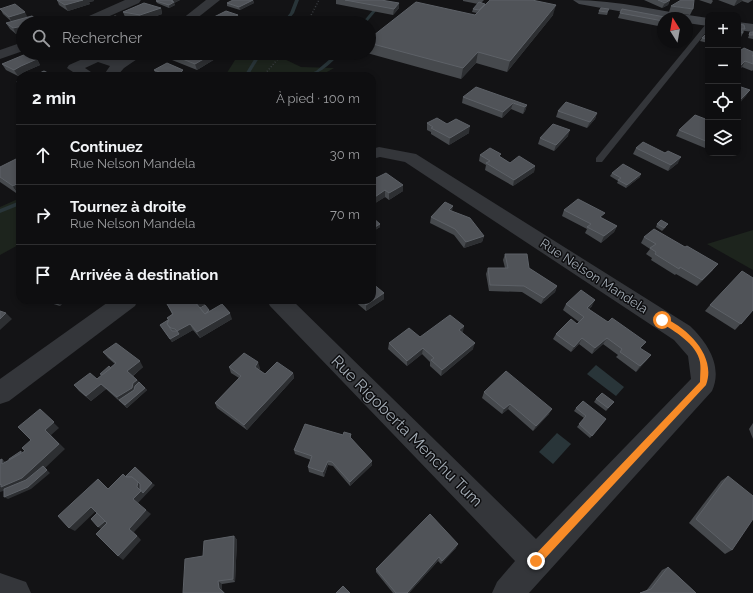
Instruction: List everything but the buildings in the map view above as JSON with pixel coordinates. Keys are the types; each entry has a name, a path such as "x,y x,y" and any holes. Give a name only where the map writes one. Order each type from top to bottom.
{"main road":[{"path":"579,0 657,14"},
{"path":"693,20 705,22"},
{"path":"741,26 753,28"}],"street":[{"path":"100,16 135,0"},
{"path":"192,16 214,0"},
{"path":"0,55 16,49"},
{"path":"82,72 74,68 91,60"},
{"path":"105,60 119,65"},
{"path":"113,72 119,65 127,60"},
{"name":"Rue Nelson Mandela","path":"376,153 379,152 410,158 682,333 694,344 703,360 704,383 536,561 508,593"},
{"path":"0,392 121,304"},
{"name":"Rue Rigoberta Menchu Tum","path":"282,304 536,561"},
{"path":"0,589 15,593"}],"lane":[{"path":"599,160 705,27"}],"path":[{"path":"311,16 319,0"},
{"path":"266,72 276,60"}],"shaded area":[{"path":"235,60 286,60 301,67 334,68 327,72 228,72"},
{"path":"16,200 16,246 0,255 0,207"},
{"path":"753,230 753,270 707,244"},
{"path":"596,365 624,387 616,396 587,374"},
{"path":"557,433 571,444 553,464 539,452"}],"waterway":[{"path":"290,16 297,0"},
{"path":"370,16 374,11"},
{"path":"248,72 256,60"},
{"path":"317,72 331,60"},
{"path":"0,211 16,205"}],"route":[{"path":"536,561 704,383 703,360 694,344 682,333 662,320"}]}
